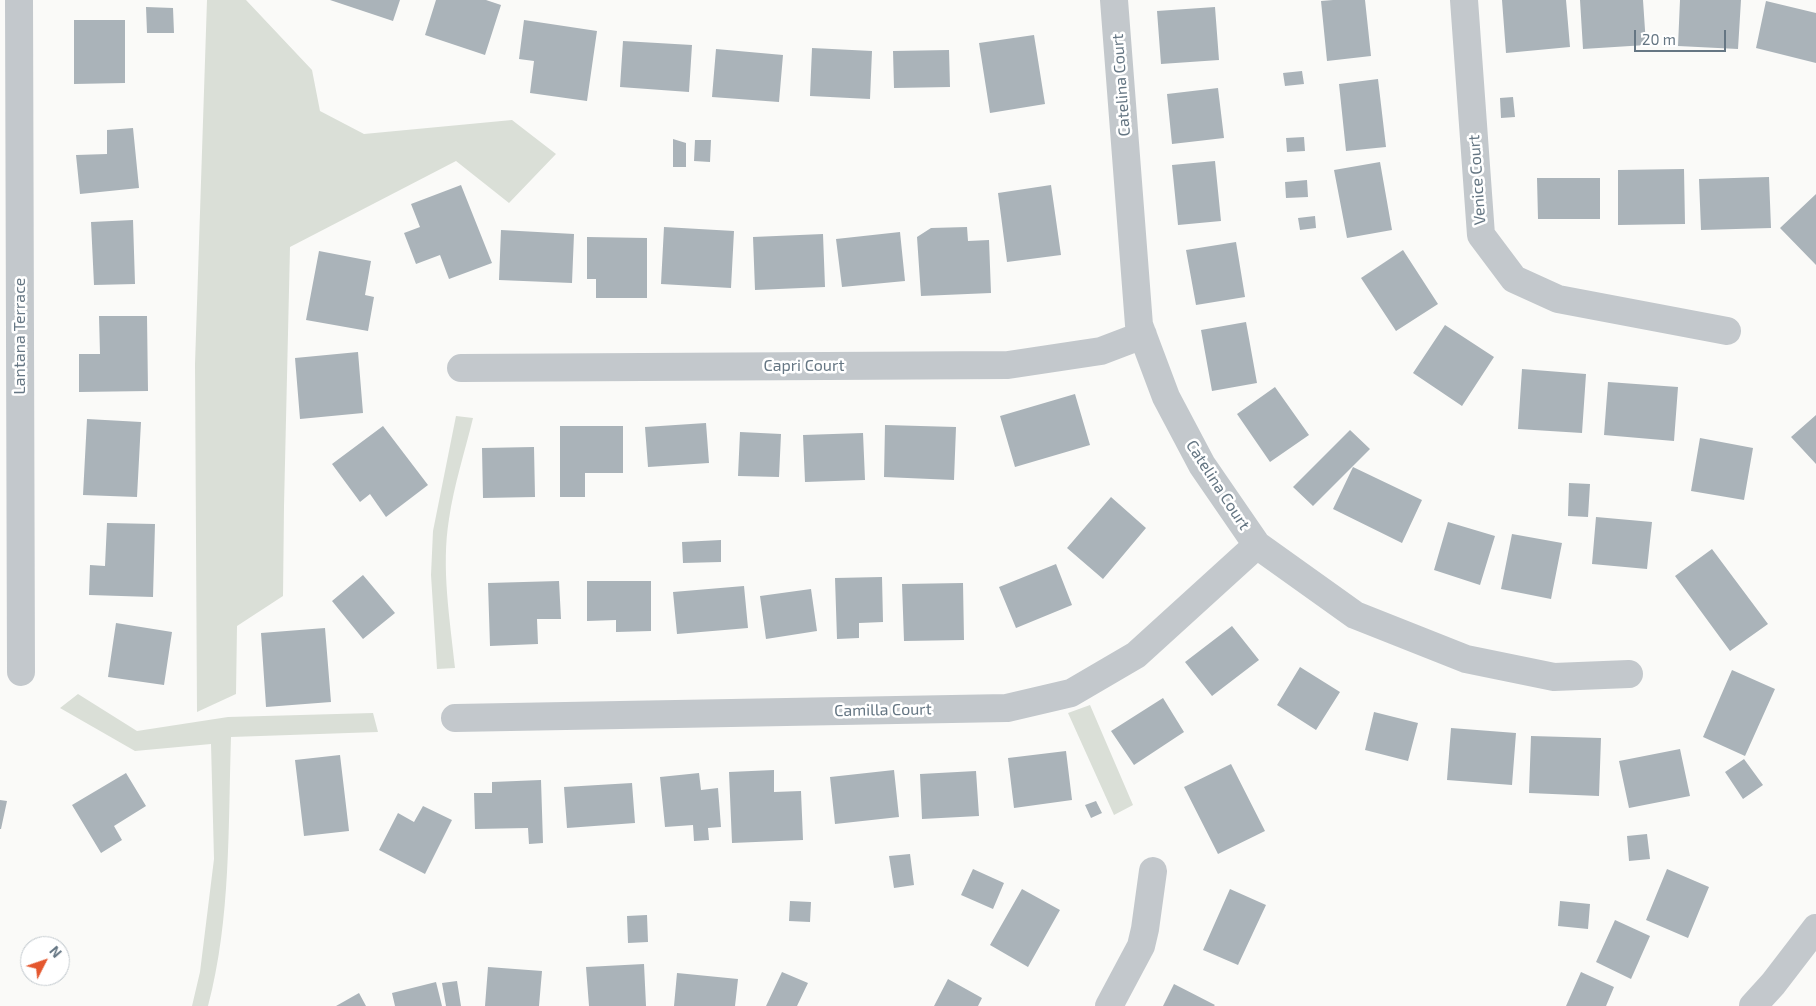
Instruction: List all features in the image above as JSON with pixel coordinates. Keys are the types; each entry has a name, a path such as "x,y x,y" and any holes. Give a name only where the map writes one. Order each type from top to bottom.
{"street":[{"name":"Lantana Terrace","path":"19,0 21,672"},
{"name":"Catelina Court","path":"1114,0 1139,325 1166,397 1202,465 1257,545 1355,615 1466,659 1554,677 1629,674"},
{"name":"Venice Court","path":"1464,0 1481,235 1514,279 1558,299 1727,330"},
{"name":"Capri Court","path":"461,368 1008,365 1101,351 1143,335"},
{"name":"Camilla Court","path":"455,718 1007,708 1045,701 1071,693 1136,655 1257,545"},
{"path":"1109,1006 1141,946 1154,871"},
{"path":"1753,1006 1773,984 1816,928"}],"shaded area":[{"path":"207,0 246,0 312,70 320,111 364,134 512,120 556,154 509,203 456,161 290,247 283,596 237,626 236,694 197,712 195,364"},
{"path":"456,416 473,418 454,494 447,537 447,594 455,668 437,669 431,575 433,531"},
{"path":"78,694 137,731 228,717 373,713 378,732 231,737 225,906 221,939 208,1006 192,1006 200,972 214,859 211,744 135,751 60,708"},
{"path":"1090,705 1133,805 1114,815 1068,713"}],"building":[{"path":"330,0 400,0 393,21"},
{"path":"436,0 486,0 501,5 485,55 425,35"},
{"path":"1365,0 1371,56 1327,61 1321,1"},
{"path":"1502,0 1566,0 1570,47 1506,53"},
{"path":"1580,0 1643,0 1646,45 1583,49"},
{"path":"1680,0 1741,0 1738,49 1678,46"},
{"path":"1766,1 1816,13 1816,63 1756,48"},
{"path":"146,7 173,8 174,33 147,33"},
{"path":"1215,7 1219,60 1161,64 1157,11"},
{"path":"74,20 125,20 125,83 74,84"},
{"path":"524,20 597,31 587,101 530,93 534,61 519,59"},
{"path":"1034,35 1045,104 990,113 979,43"},
{"path":"623,41 692,45 689,92 620,87"},
{"path":"812,48 872,51 870,99 810,96"},
{"path":"716,49 783,55 779,102 712,97"},
{"path":"949,50 950,87 894,88 893,51"},
{"path":"1302,71 1304,84 1285,86 1283,73"},
{"path":"1378,79 1386,147 1346,151 1339,84"},
{"path":"1218,88 1224,138 1172,144 1167,94"},
{"path":"1513,97 1515,117 1501,118 1500,98"},
{"path":"133,128 139,188 80,194 76,155 107,154 107,130"},
{"path":"1304,137 1305,151 1287,152 1286,138"},
{"path":"673,139 686,143 686,167 673,167"},
{"path":"695,140 711,140 710,162 694,161"},
{"path":"1215,161 1221,221 1178,225 1172,165"},
{"path":"1380,162 1392,230 1347,238 1334,170"},
{"path":"1684,169 1685,224 1618,225 1618,170"},
{"path":"1769,177 1771,228 1701,230 1699,179"},
{"path":"1537,178 1600,178 1600,219 1538,219"},
{"path":"1307,180 1308,197 1286,198 1285,182"},
{"path":"461,185 492,263 449,279 440,255 416,264 404,233 420,227 411,204"},
{"path":"1051,185 1061,255 1007,262 998,193"},
{"path":"1816,194 1816,265 1780,228"},
{"path":"1315,216 1316,228 1300,230 1298,218"},
{"path":"133,220 135,284 94,285 91,222"},
{"path":"664,227 734,231 731,288 661,284"},
{"path":"967,227 968,241 989,240 991,293 921,296 917,237 931,228"},
{"path":"501,230 574,234 572,283 499,280"},
{"path":"900,232 905,281 842,287 836,239"},
{"path":"823,234 825,287 755,290 753,237"},
{"path":"587,237 647,238 647,298 596,298 596,279 587,279"},
{"path":"1236,242 1245,297 1196,305 1186,250"},
{"path":"1403,250 1438,304 1396,331 1361,278"},
{"path":"319,251 371,261 365,295 374,297 368,331 306,320"},
{"path":"99,316 147,316 148,391 79,392 79,354 100,354"},
{"path":"1246,322 1257,383 1212,391 1201,330"},
{"path":"1445,325 1494,357 1462,406 1413,373"},
{"path":"358,352 363,413 300,419 295,358"},
{"path":"1522,369 1586,374 1582,433 1518,429"},
{"path":"1608,382 1678,387 1674,441 1604,435"},
{"path":"1275,387 1309,435 1270,462 1237,414"},
{"path":"1075,394 1090,445 1015,467 1000,416"},
{"path":"1816,415 1816,464 1791,437"},
{"path":"87,419 141,422 137,497 83,495"},
{"path":"706,423 709,463 648,467 645,427"},
{"path":"885,425 956,427 954,480 884,477"},
{"path":"383,426 428,485 386,517 370,494 360,502 332,464"},
{"path":"560,426 623,426 623,473 585,473 585,497 560,497"},
{"path":"1350,430 1370,449 1313,506 1293,487"},
{"path":"740,432 781,434 779,477 738,476"},
{"path":"863,433 865,480 805,482 803,435"},
{"path":"1700,438 1753,448 1744,500 1691,491"},
{"path":"534,447 535,497 483,498 482,448"},
{"path":"1353,467 1422,500 1402,543 1333,509"},
{"path":"1569,483 1590,484 1588,517 1568,516"},
{"path":"1111,497 1146,528 1103,579 1067,548"},
{"path":"1596,517 1652,522 1647,569 1592,564"},
{"path":"1448,522 1495,536 1480,585 1434,570"},
{"path":"107,523 155,524 153,597 89,595 90,565 105,566"},
{"path":"1512,534 1562,543 1551,599 1501,589"},
{"path":"721,540 721,562 683,563 682,542"},
{"path":"1712,549 1768,624 1730,651 1675,576"},
{"path":"1056,564 1072,605 1016,628 999,587"},
{"path":"363,575 395,613 363,639 332,601"},
{"path":"882,577 883,622 859,623 859,638 837,639 835,578"},
{"path":"559,581 561,619 537,619 538,644 490,646 488,583"},
{"path":"587,581 651,581 651,631 616,632 616,620 587,621"},
{"path":"963,583 964,640 904,641 902,584"},
{"path":"744,586 748,628 677,634 673,592"},
{"path":"811,589 817,631 766,639 760,596"},
{"path":"116,623 172,632 164,685 108,677"},
{"path":"1232,626 1259,660 1212,696 1185,662"},
{"path":"325,628 331,702 266,707 261,633"},
{"path":"1300,667 1340,692 1316,730 1277,705"},
{"path":"1732,670 1775,689 1745,756 1703,737"},
{"path":"1163,698 1184,732 1134,765 1111,731"},
{"path":"1374,712 1418,723 1408,761 1365,750"},
{"path":"1451,728 1516,733 1512,785 1447,780"},
{"path":"1531,736 1601,738 1599,796 1529,793"},
{"path":"1680,749 1690,796 1629,808 1619,761"},
{"path":"1066,751 1072,800 1014,808 1008,758"},
{"path":"340,755 349,831 304,836 295,760"},
{"path":"1744,759 1763,785 1743,799 1725,772"},
{"path":"1231,764 1265,831 1218,854 1184,787"},
{"path":"774,770 774,792 801,791 803,840 732,843 729,772"},
{"path":"894,770 899,817 835,824 830,777"},
{"path":"976,771 979,816 922,819 920,774"},
{"path":"126,773 146,806 114,826 122,840 101,853 72,805"},
{"path":"699,773 701,790 718,788 721,827 708,828 709,840 694,841 693,825 665,827 660,777"},
{"path":"541,780 543,843 529,844 528,828 475,829 474,793 492,793 492,782"},
{"path":"632,783 635,823 567,828 564,787"},
{"path":"0,800 7,801 1,829 0,829"},
{"path":"1096,801 1102,813 1091,818 1085,805"},
{"path":"423,806 452,820 425,874 379,850 398,813 414,822"},
{"path":"1647,834 1650,859 1629,861 1627,836"},
{"path":"910,854 914,885 894,888 889,856"},
{"path":"973,869 1004,883 993,909 961,895"},
{"path":"1667,869 1709,887 1688,938 1646,920"},
{"path":"1022,889 1060,910 1028,967 990,945"},
{"path":"1230,889 1266,905 1238,965 1203,950"},
{"path":"790,901 811,902 810,922 789,921"},
{"path":"1560,901 1590,904 1588,929 1558,926"},
{"path":"647,915 648,942 628,943 627,916"},
{"path":"1615,920 1650,936 1631,979 1596,962"},
{"path":"644,964 646,1006 589,1006 586,967"},
{"path":"488,967 542,971 539,1006 485,1006"},
{"path":"782,972 808,983 797,1006 766,1006"},
{"path":"1581,972 1614,987 1606,1006 1566,1006"},
{"path":"677,973 738,979 735,1006 674,1006"},
{"path":"948,979 982,998 978,1006 934,1006"},
{"path":"457,981 461,1006 446,1006 442,983"},
{"path":"436,982 442,1006 395,1006 392,993"},
{"path":"1174,984 1215,1005 1163,1006"},
{"path":"359,993 366,1006 336,1006"}]}
